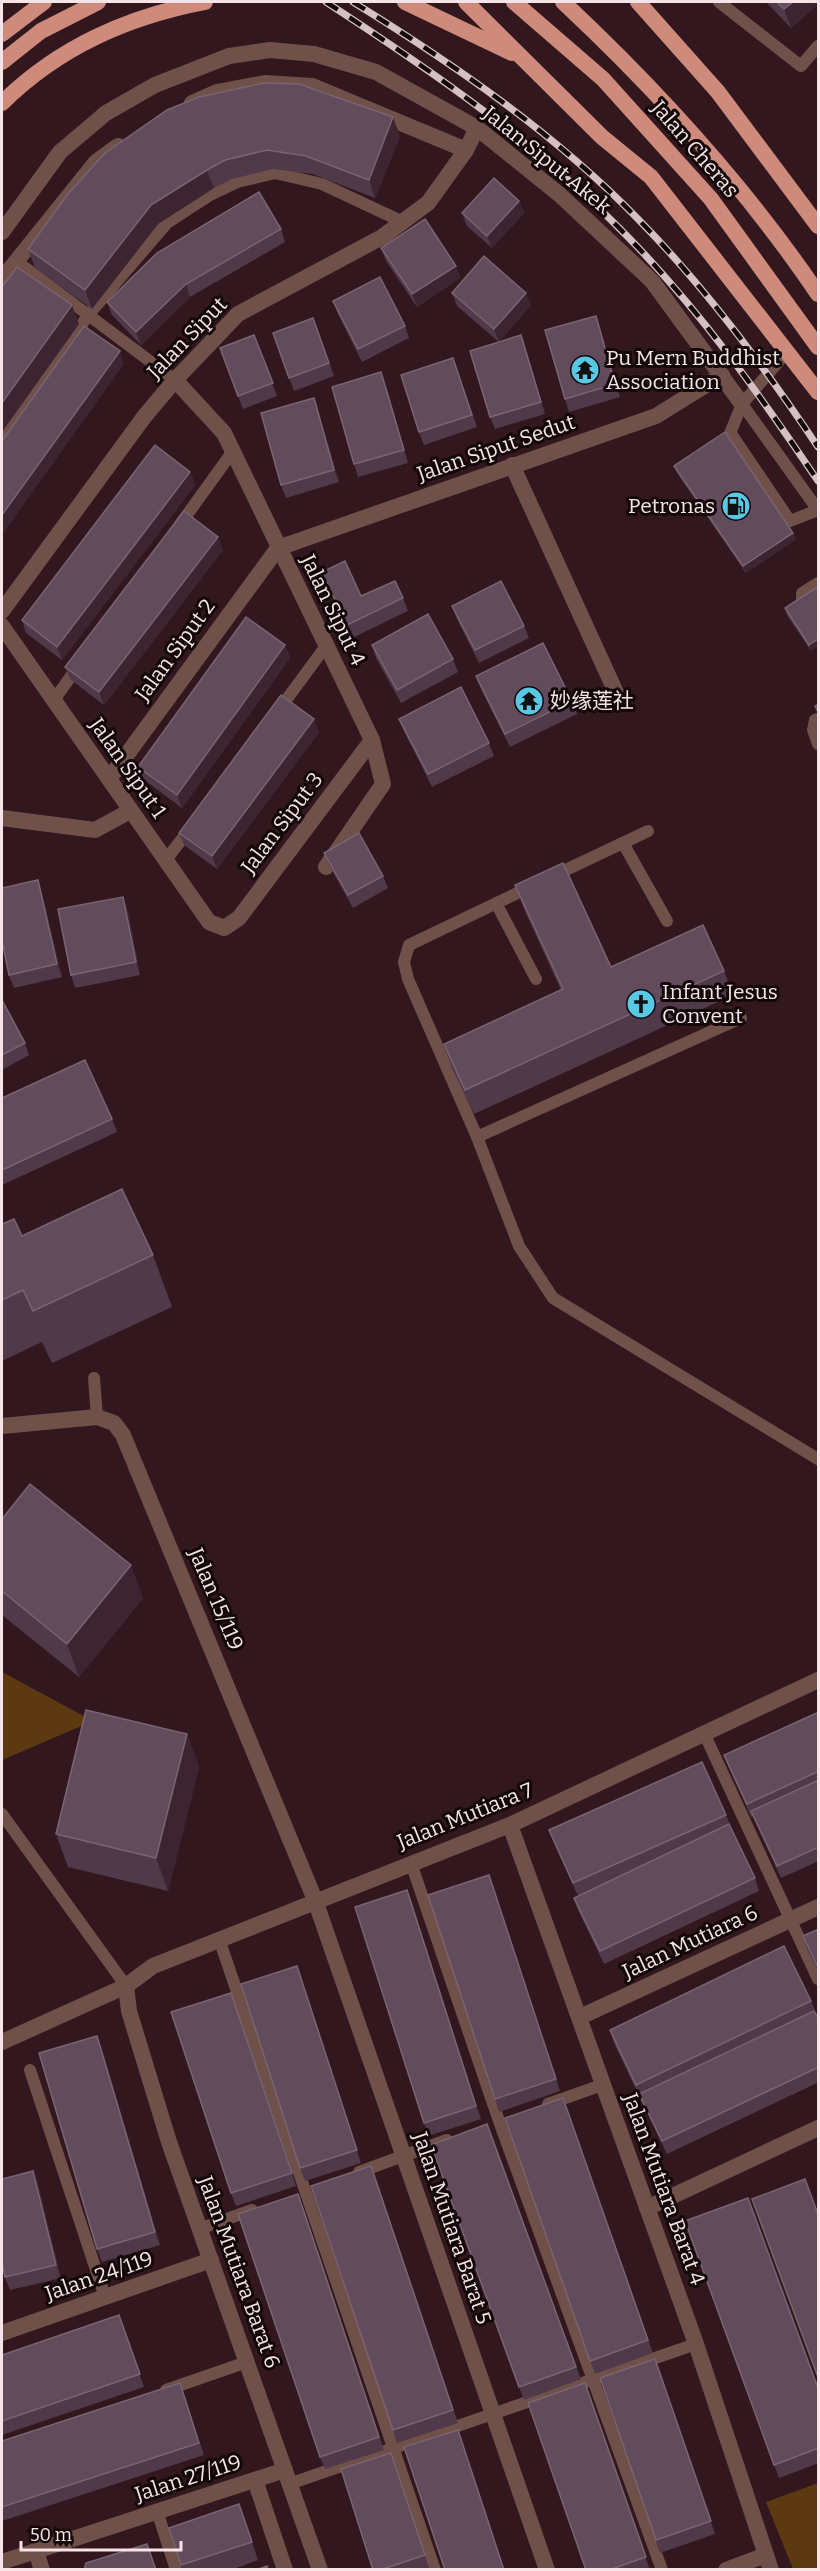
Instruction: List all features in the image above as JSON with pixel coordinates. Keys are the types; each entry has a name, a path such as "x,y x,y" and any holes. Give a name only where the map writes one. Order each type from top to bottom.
{"highway":[{"path":"2,34 44,2"},
{"path":"2,62 41,31 98,2"},
{"path":"2,103 39,71 92,36 133,20 205,2"},
{"path":"405,2 485,39 530,64"},
{"path":"466,2 602,136 651,177 786,353 819,392"},
{"name":"Jalan Cheras","path":"514,2 603,79 711,199 819,347"},
{"name":"Jalan Cheras","path":"563,2 626,61 734,181 819,294"},
{"path":"638,2 718,92 819,226"}],"street":[{"name":"Jalan Siput Akek","path":"2,232 60,152 106,113 155,85 229,56 270,50 314,54 376,72 477,128 560,195 652,281 742,404"},
{"path":"174,111 217,92 265,82 312,86 466,150"},
{"name":"Jalan Siput","path":"2,610 175,380 238,314 382,237 428,203 466,150 477,128"},
{"path":"2,279 96,162 134,135"},
{"name":"Jalan Siput Sedut","path":"278,548 656,416 722,375"},
{"name":"Jalan Siput 4","path":"175,380 224,433 372,740 383,784 326,867"},
{"path":"512,465 619,699"},
{"name":"Jalan Siput 2","path":"109,779 278,548"},
{"name":"Jalan Siput 1","path":"2,626 209,922 224,928"},
{"name":"Jalan Siput 3","path":"224,928 239,918 372,740"},
{"path":"2,818 95,830 130,811"},
{"path":"2,1426 97,1417"},
{"name":"Jalan 15/119","path":"97,1417 114,1423 123,1435 315,1900"},
{"name":"Jalan Mutiara 7","path":"126,1986 153,1966 315,1900 510,1825 819,1680"},
{"name":"Jalan Mutiara Barat 4","path":"510,1825 696,2344 769,2562"},
{"name":"Jalan Mutiara Barat 5","path":"315,1900 547,2570"},
{"name":"Jalan Mutiara 6","path":"580,2017 819,1907"},
{"path":"2,2042 126,1986"},
{"name":"Jalan Mutiara Barat 6","path":"126,1986 129,2011 199,2229 320,2570"},
{"path":"647,2208 819,2128"},
{"name":"Jalan 24/119","path":"2,2333 211,2260"},
{"name":"Jalan 27/119","path":"2,2562 255,2480 287,2477"},
{"path":"255,2480 285,2570"},
{"path":"36,2552 42,2570"},
{"path":"726,2570 769,2562"}],"lane":[{"path":"719,2 801,66 818,49"},
{"path":"2,441 89,314 167,223 210,195 237,182 275,173 321,183 403,222"},
{"path":"15,260 175,380"},
{"path":"742,404 818,510 790,521 732,435 742,404 786,353"},
{"path":"174,534 233,451"},
{"path":"819,583 802,593 802,599 819,626"},
{"path":"269,723 326,646"},
{"path":"54,700 84,658"},
{"path":"819,719 815,720 813,730 819,744"},
{"path":"165,861 198,817"},
{"path":"648,831 409,945 404,963 408,979 477,1137 519,1246 553,1298 819,1459"},
{"path":"623,843 667,921"},
{"path":"496,903 536,979"},
{"path":"477,1137 741,1018"},
{"path":"94,1378 97,1417"},
{"path":"704,1733 819,1979"},
{"path":"2,1814 126,1986"},
{"path":"411,1863 499,2121 662,2570"},
{"path":"219,1939 435,2570"},
{"path":"30,2070 105,2297"},
{"path":"540,2106 602,2085"},
{"path":"348,2176 457,2136"},
{"path":"199,2229 262,2207"},
{"path":"287,2477 393,2448 696,2344"},
{"path":"158,2392 247,2362"},
{"path":"157,2511 176,2570"}],"shaded area":[{"path":"2,1672 93,1721 2,1760"},
{"path":"818,2483 818,2569 793,2569 766,2502"}],"building":[{"path":"777,2 793,2 784,9"},
{"path":"264,83 299,84 393,117 369,180 306,156 267,150 225,160 151,205 85,290 28,249 67,195 105,153 167,110 199,97"},
{"path":"494,178 519,201 487,236 462,213"},
{"path":"259,192 281,229 186,284 136,332 107,302 157,253"},
{"path":"425,219 456,266 412,294 381,248"},
{"path":"484,256 526,293 494,329 452,293"},
{"path":"17,267 72,305 2,403 2,287"},
{"path":"380,277 405,326 358,349 333,301"},
{"name":"Pu Mern Buddhist Association","path":"596,316 615,384 565,399 545,330"},
{"path":"313,318 329,363 289,378 273,333"},
{"path":"84,326 120,351 2,515 2,441"},
{"path":"254,335 273,383 238,396 220,348"},
{"path":"521,335 541,402 490,417 470,351"},
{"path":"453,358 472,415 419,432 401,375"},
{"path":"381,372 404,450 354,464 332,387"},
{"path":"314,398 334,470 281,485 261,413"},
{"name":"Petronas","path":"725,432 793,533 743,566 674,466"},
{"path":"155,445 190,472 57,647 22,620"},
{"path":"184,511 218,537 99,692 65,667"},
{"path":"345,561 361,596 395,581 403,598 347,625 322,572"},
{"path":"501,581 524,626 475,650 452,606"},
{"path":"819,586 819,638 809,645 785,608"},
{"path":"428,614 453,659 397,690 372,645"},
{"path":"246,617 285,645 177,795 138,767"},
{"name":"妙缘莲社","path":"543,643 572,701 505,734 476,676"},
{"path":"461,687 489,743 428,774 399,719"},
{"path":"281,695 314,719 212,856 179,833"},
{"path":"359,833 383,876 348,895 324,853"},
{"name":"Infant Jesus Convent","path":"563,863 611,967 703,925 724,971 465,1090 444,1044 563,989 515,885"},
{"path":"38,880 57,964 9,975 2,941 2,888"},
{"path":"123,897 136,962 71,975 58,909"},
{"path":"2,1000 25,1043 2,1055"},
{"path":"85,1060 112,1119 2,1170 2,1098"},
{"path":"122,1189 153,1255 33,1311 23,1290 2,1300 2,1224 14,1219 22,1236"},
{"path":"30,1484 131,1565 67,1644 2,1591 2,1519"},
{"path":"86,1710 187,1734 156,1858 56,1834"},
{"path":"819,1712 819,1771 747,1804 724,1755"},
{"path":"702,1762 726,1815 573,1883 549,1830"},
{"path":"819,1780 819,1847 777,1866 751,1811"},
{"path":"729,1824 755,1878 600,1951 574,1898"},
{"path":"489,1875 556,2079 495,2099 428,1895"},
{"path":"407,1890 476,2106 424,2123 355,1907"},
{"path":"819,1929 819,1970 803,1936"},
{"path":"784,1946 811,2001 636,2085 610,2030"},
{"path":"297,1966 357,2150 300,2168 241,1984"},
{"path":"231,1993 292,2173 231,2193 171,2012"},
{"path":"814,2011 819,2020 819,2067 662,2141 639,2094"},
{"path":"97,2036 155,2232 97,2249 39,2053"},
{"path":"563,2098 648,2340 590,2361 505,2118"},
{"path":"487,2124 576,2367 519,2387 431,2145"},
{"path":"371,2166 453,2410 393,2430 311,2186"},
{"path":"33,2171 56,2265 5,2277 2,2263 2,2179"},
{"path":"805,2179 819,2217 819,2380 752,2199"},
{"path":"298,2194 379,2437 320,2457 238,2214"},
{"path":"748,2198 819,2391 819,2448 774,2465 685,2221"},
{"path":"119,2315 140,2374 2,2421 2,2355"},
{"path":"655,2359 711,2521 656,2540 600,2378"},
{"path":"180,2383 199,2443 2,2507 2,2441"},
{"path":"585,2383 646,2557 609,2570 586,2570 528,2403"},
{"path":"458,2430 504,2570 445,2570 404,2447"},
{"path":"391,2453 425,2555 380,2570 373,2570 341,2469"},
{"path":"239,2504 252,2542 181,2565 169,2528"},
{"path":"147,2544 156,2570 84,2570 86,2563"},
{"path":"267,2566 268,2570 256,2570"}],"railway":[{"path":"326,2 482,110 520,139 592,201 653,263 704,323 751,385 818,481"},
{"path":"353,2 429,50 502,102 538,129 606,188 663,245 710,300 756,358 818,447"}],"place":[{"name":"Pu Mern Buddhist Association","path":"585,370"},
{"name":"Petronas","path":"736,506"},
{"name":"妙缘莲社","path":"529,701"},
{"name":"Infant Jesus Convent","path":"641,1004"}]}
